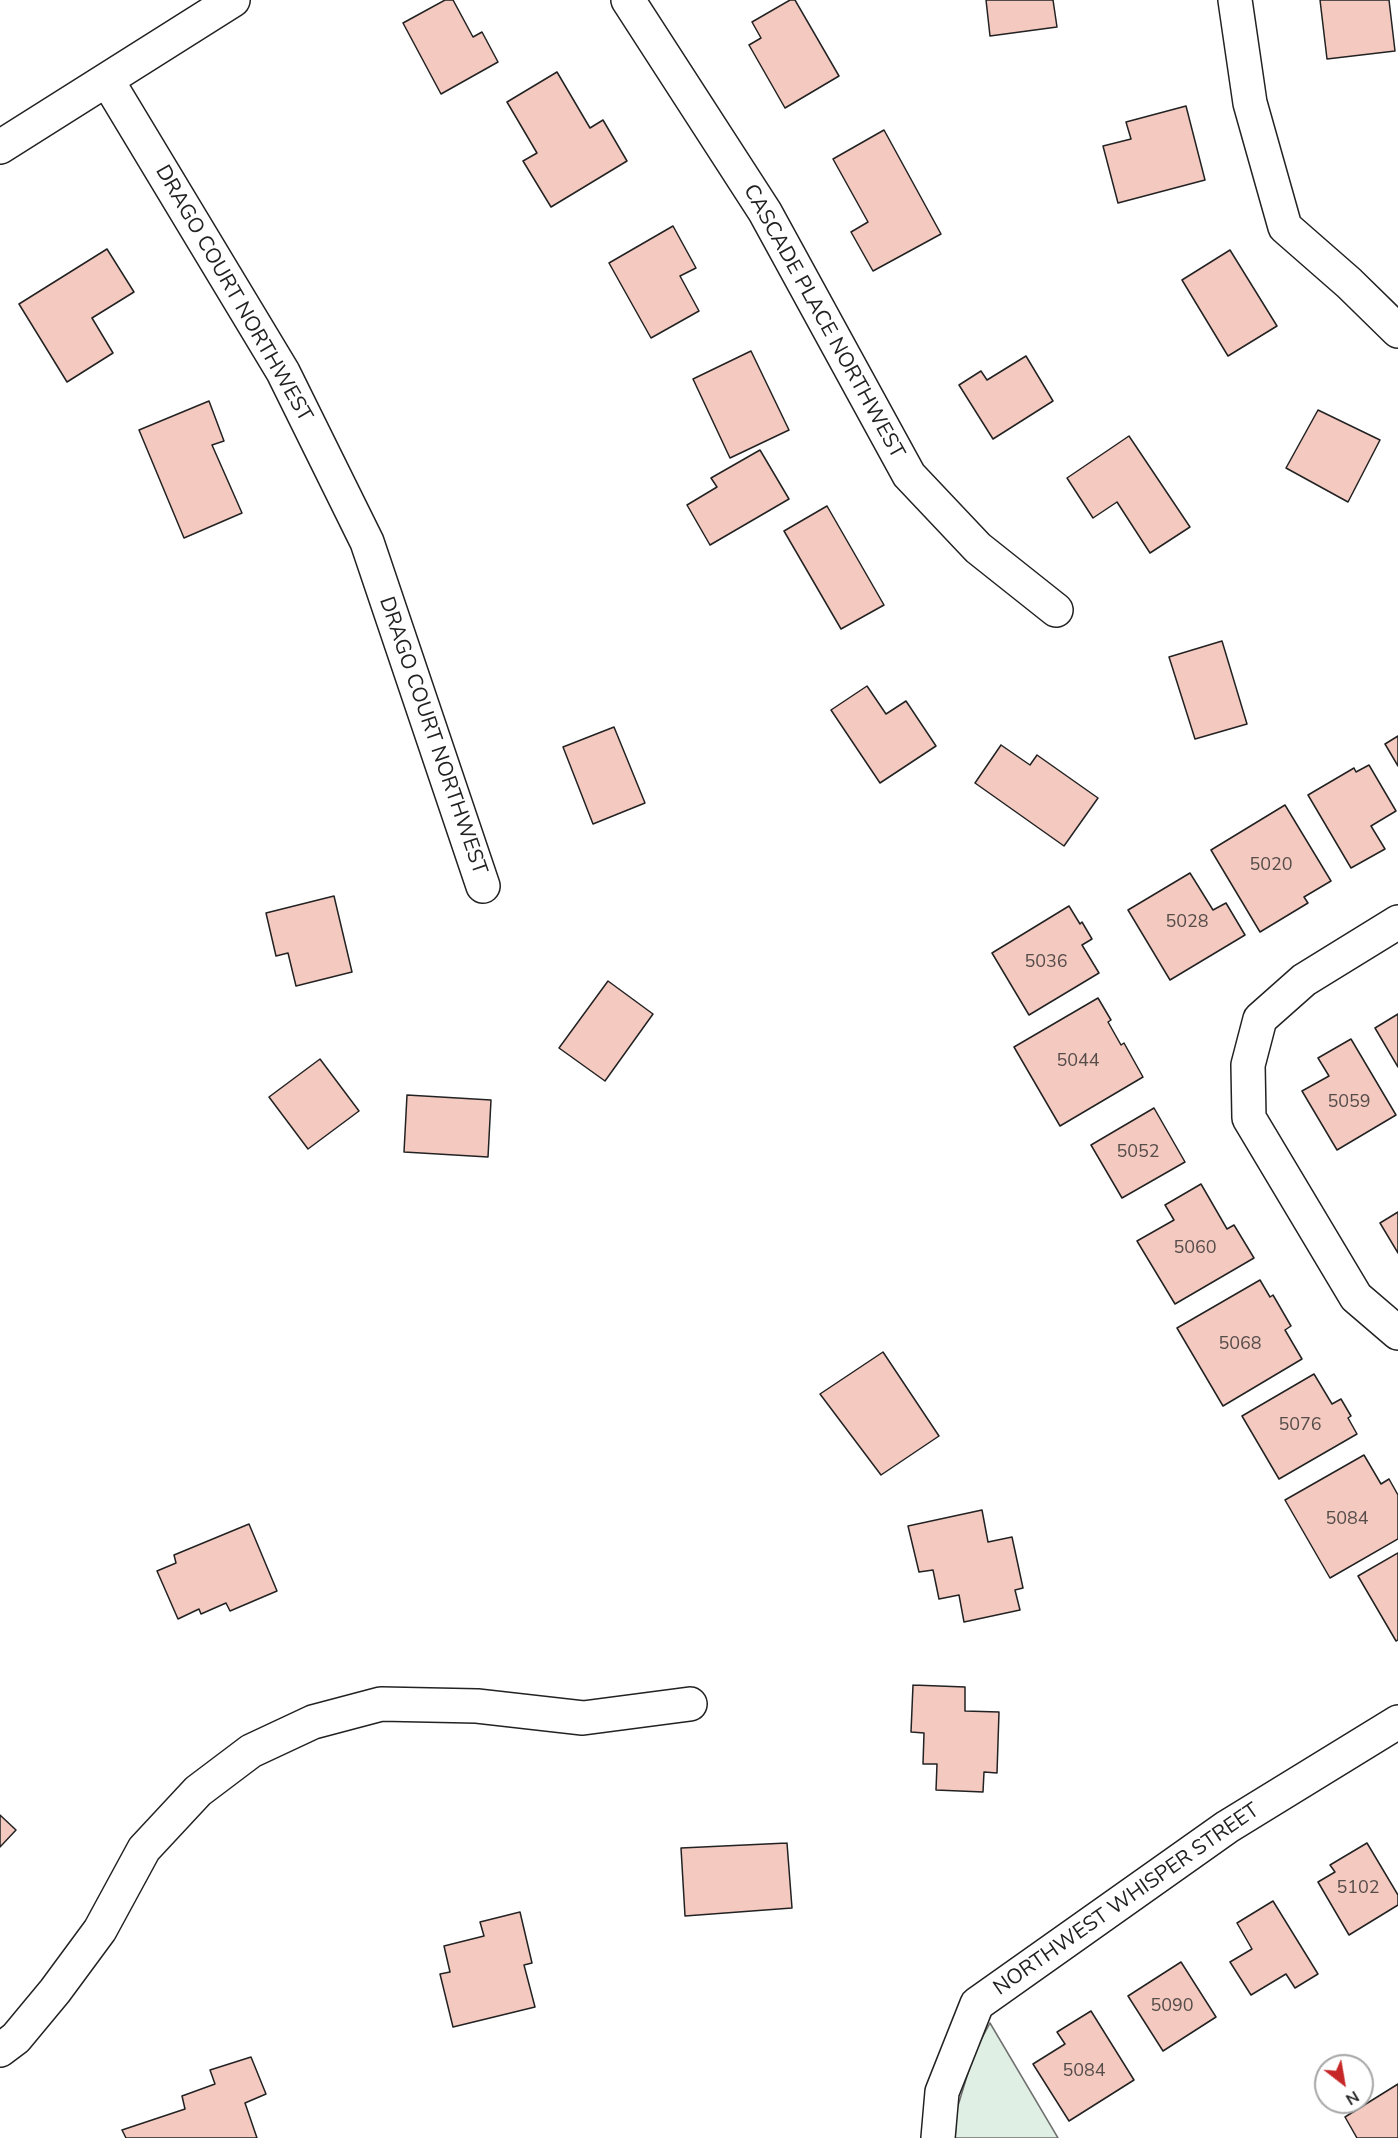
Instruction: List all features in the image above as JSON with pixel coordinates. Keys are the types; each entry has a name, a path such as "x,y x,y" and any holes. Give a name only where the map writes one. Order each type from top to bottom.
{"street":[{"path":"0,147 233,0"},
{"name":"CASCADE PLACE NORTHWEST","path":"628,0 765,212 909,475 978,548 1056,610"},
{"path":"1235,0 1250,103 1285,227 1398,330"},
{"name":"DRAGO COURT NORTHWEST","path":"107,80 283,372 367,542 483,886"},
{"path":"1398,922 1304,980 1260,1019 1248,1065 1249,1118 1356,1297 1398,1333"},
{"path":"0,2050 16,2038 42,2007 100,1930 144,1849 198,1791 251,1751 313,1722 381,1704 477,1706 583,1718 690,1704"},
{"name":"NORTHWEST WHISPER STREET","path":"938,2138 942,2092 977,2004 1227,1827 1398,1722"}],"green space":[{"path":"990,2023 1058,2138 955,2138 957,2109 974,2053"}],"building":[{"path":"445,0 453,0 473,37 482,32 498,62 441,94 403,23"},
{"path":"790,0 795,0 839,76 785,108 749,45 761,38 752,22"},
{"path":"986,0 1053,0 1057,27 990,36"},
{"path":"1320,0 1389,0 1395,51 1327,59"},
{"path":"557,72 590,128 603,120 627,161 551,207 523,161 537,153 507,102"},
{"path":"1186,106 1205,180 1118,203 1103,146 1131,139 1126,122"},
{"path":"884,130 941,234 873,271 851,232 868,222 833,159"},
{"path":"673,226 696,268 680,276 699,311 651,338 609,263"},
{"path":"107,249 134,292 92,318 113,353 67,382 19,304"},
{"path":"1230,250 1277,326 1228,356 1182,280"},
{"path":"751,351 789,430 730,458 693,379"},
{"path":"1026,356 1053,401 993,439 959,385 981,371 987,380"},
{"path":"209,401 224,441 212,445 242,513 184,538 139,430"},
{"path":"1318,410 1380,440 1348,502 1286,468"},
{"path":"1129,436 1190,527 1150,553 1117,502 1093,518 1067,478"},
{"path":"760,450 789,499 710,545 687,505 717,487 711,478"},
{"path":"827,506 884,605 841,629 784,531"},
{"path":"1222,641 1247,724 1195,739 1169,657"},
{"path":"867,686 886,714 906,701 936,746 880,783 831,710"},
{"path":"614,727 645,803 593,824 563,747"},
{"path":"1398,736 1398,766 1385,744"},
{"path":"1001,745 1030,765 1037,755 1098,798 1064,846 975,783"},
{"path":"1369,765 1396,811 1371,826 1385,849 1351,868 1308,795 1354,768 1356,772"},
{"path":"1285,805 1331,881 1304,897 1308,903 1260,932 1211,850"},
{"path":"1190,873 1213,910 1226,903 1245,935 1170,980 1128,910"},
{"path":"334,896 352,972 296,986 288,953 276,956 266,913"},
{"path":"1069,906 1092,939 1082,945 1099,973 1029,1015 992,953"},
{"path":"608,981 653,1014 605,1081 559,1048"},
{"path":"1098,998 1111,1020 1108,1022 1121,1045 1124,1043 1143,1077 1060,1126 1014,1047"},
{"path":"1398,1014 1398,1067 1375,1028"},
{"path":"1351,1039 1396,1115 1337,1150 1302,1091 1329,1076 1318,1058"},
{"path":"320,1059 359,1111 308,1149 269,1097"},
{"path":"407,1095 491,1100 488,1157 404,1152"},
{"path":"1154,1108 1185,1162 1122,1198 1091,1145"},
{"path":"1201,1184 1227,1229 1234,1225 1254,1258 1175,1304 1137,1241 1174,1220 1165,1205"},
{"path":"1398,1212 1398,1253 1380,1223"},
{"path":"1260,1280 1270,1297 1273,1295 1291,1326 1285,1330 1302,1359 1223,1406 1177,1328"},
{"path":"883,1352 939,1436 881,1475 820,1394"},
{"path":"1314,1374 1332,1404 1341,1399 1351,1416 1348,1418 1357,1434 1279,1479 1242,1416"},
{"path":"1364,1455 1381,1484 1389,1479 1398,1495 1398,1539 1330,1578 1285,1500"},
{"path":"982,1510 988,1542 1012,1537 1023,1588 1015,1590 1020,1610 964,1622 959,1595 939,1599 933,1570 919,1572 908,1526"},
{"path":"249,1524 277,1591 230,1611 226,1603 201,1614 199,1609 178,1619 157,1571 176,1563 174,1555"},
{"path":"1398,1553 1398,1640 1396,1641 1358,1576"},
{"path":"913,1685 965,1687 965,1711 999,1712 997,1773 984,1772 983,1792 936,1790 937,1764 923,1764 924,1733 911,1732"},
{"path":"0,1815 16,1830 0,1847"},
{"path":"787,1843 792,1908 685,1916 681,1848"},
{"path":"1367,1843 1398,1895 1398,1905 1349,1935 1318,1882 1335,1872 1330,1865"},
{"path":"1273,1901 1318,1974 1295,1988 1286,1974 1251,1995 1230,1962 1252,1949 1237,1923"},
{"path":"520,1912 532,1963 524,1965 535,2007 453,2027 440,1974 450,1972 444,1946 484,1936 480,1922"},
{"path":"1181,1962 1216,2017 1163,2051 1128,1996"},
{"path":"1091,2011 1134,2080 1069,2121 1033,2064 1065,2044 1057,2032"},
{"path":"251,2057 266,2094 245,2103 257,2138 126,2138 122,2130 185,2109 182,2096 215,2084 210,2070"},
{"path":"1398,2084 1398,2138 1357,2138 1345,2117 1350,2114 1374,2114 1374,2099"}]}
